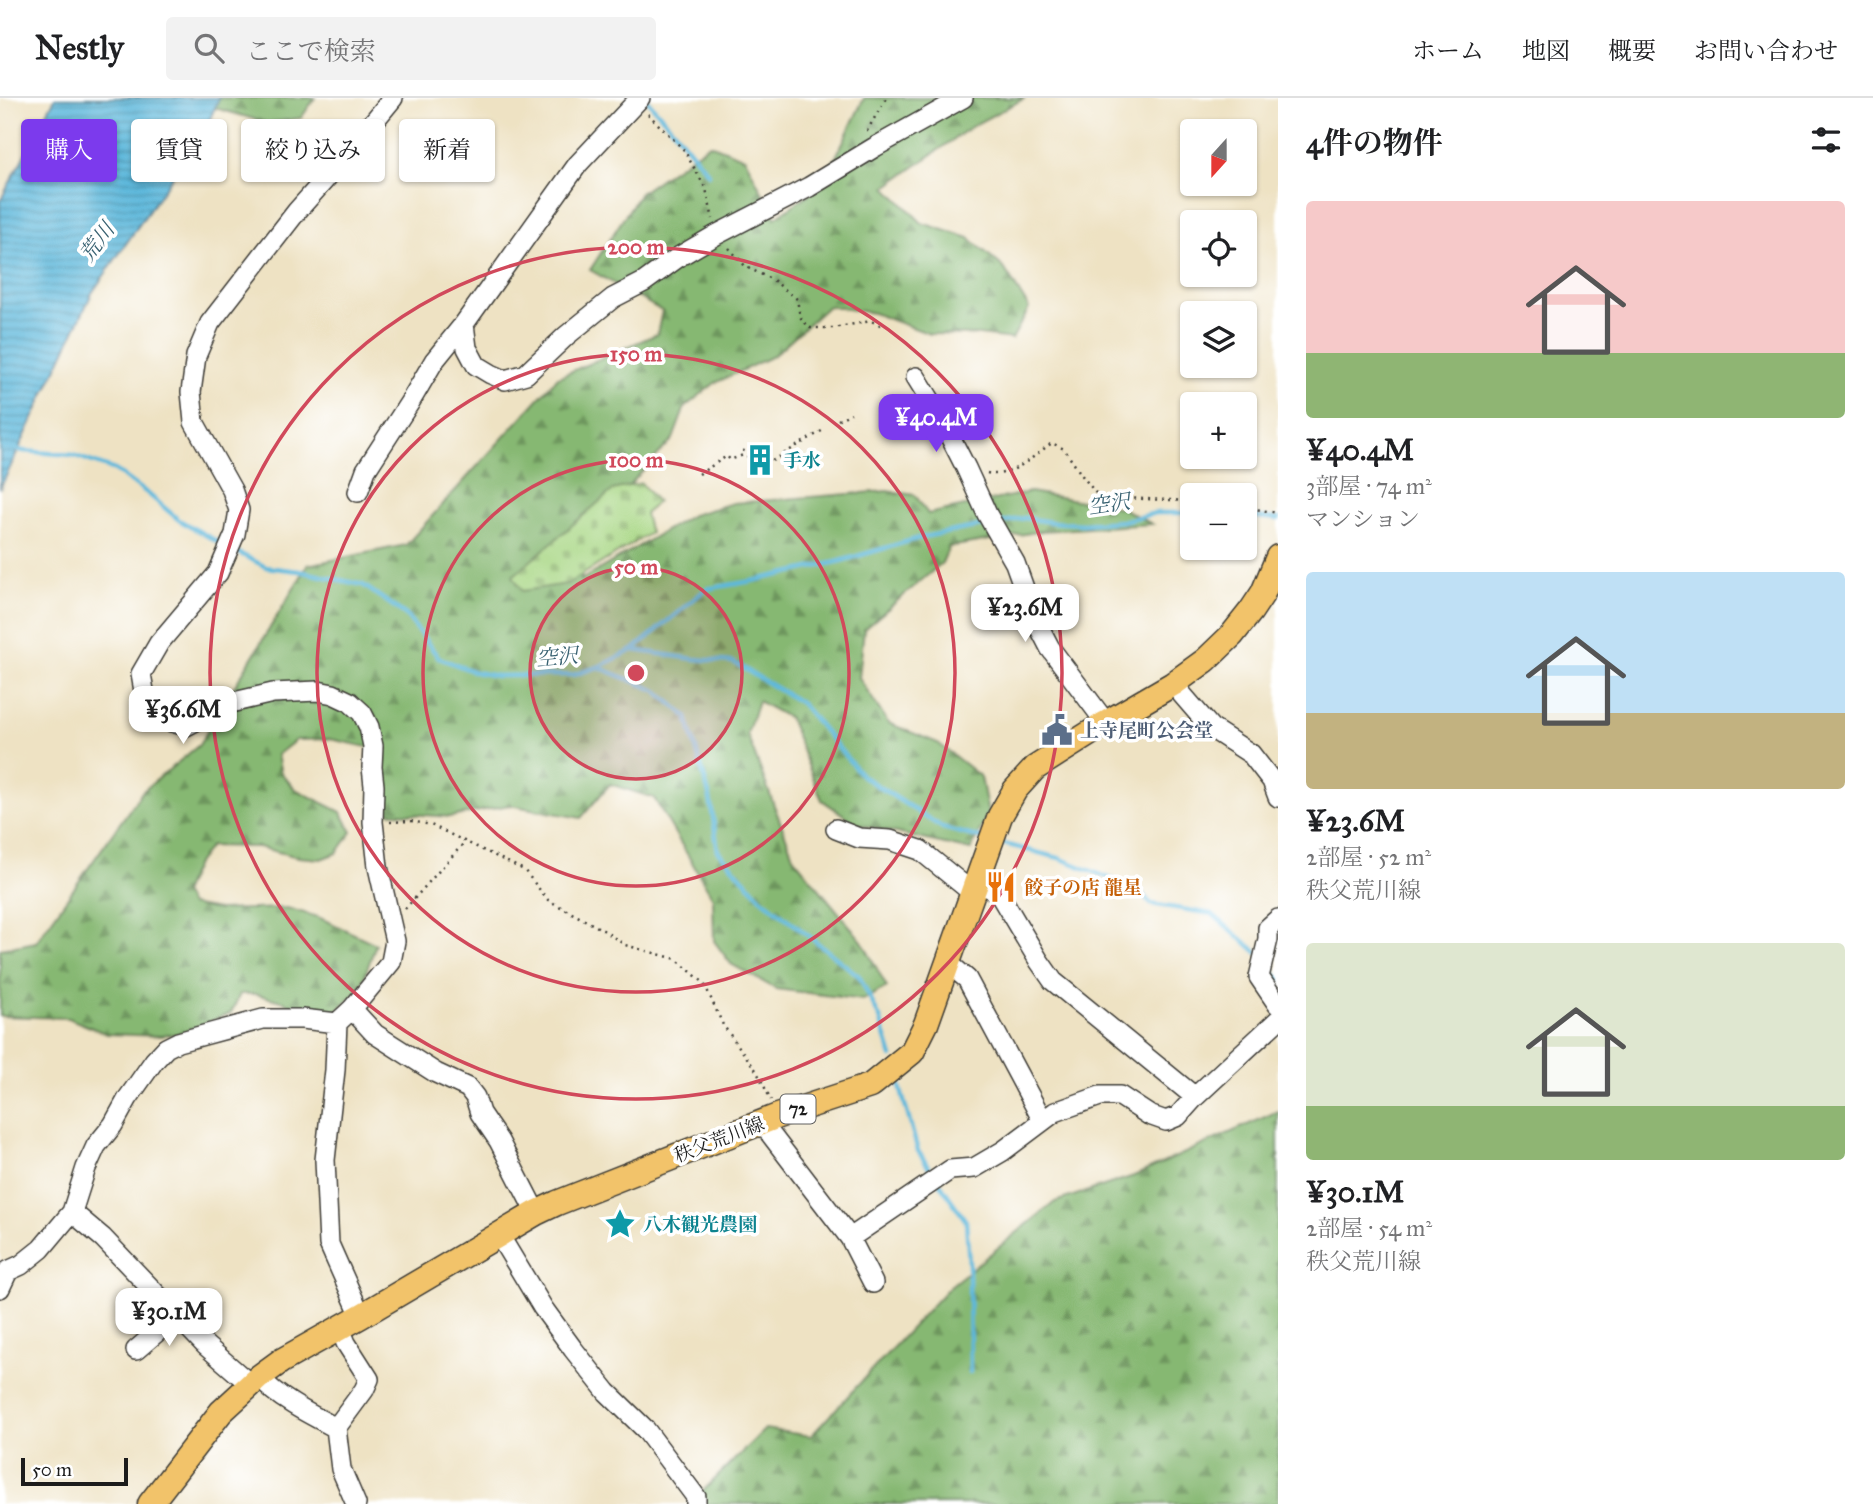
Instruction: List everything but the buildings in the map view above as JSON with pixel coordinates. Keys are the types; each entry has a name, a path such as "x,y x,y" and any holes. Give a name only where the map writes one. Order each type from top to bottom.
{"main road":[{"name":"秩父荒川線","path":"150,1504 221,1412 281,1361 536,1213 770,1119 870,1086 912,1052 926,1024 1000,816 1015,790 1035,768 1172,684 1206,660 1232,635 1263,593 1278,557"}],"street":[{"path":"356,1504 341,1469 336,1428 369,1379 346,1343 350,1322 330,1244 325,1160 335,1070 337,1023 391,962 395,941 378,867 373,822 373,746 369,727 362,713 350,702 318,691 273,693 230,703 186,726 161,719 146,702 141,674 159,643 218,573 235,534 239,510 232,490 194,422 191,392 195,356 210,323 297,211 393,98"},
{"path":"464,324 467,348 476,365 505,380 526,374 566,336 613,298 644,282 716,235 809,187 963,98"},
{"path":"358,492 366,470 434,361 464,324 578,164 638,100"},
{"path":"916,377 937,411 987,514 1015,563 1035,619 1049,648 1105,723"},
{"path":"1172,684 1211,728 1251,754 1272,782 1278,797"},
{"path":"835,829 859,838 890,840 920,850 975,888 998,891 1053,981 1195,1097"},
{"path":"1278,919 1268,928 1259,978 1278,1004"},
{"path":"947,961 967,979 1043,1121"},
{"path":"352,1009 375,1034 436,1073 468,1088 536,1213"},
{"path":"1,1286 9,1271 41,1249 72,1212 96,1146 113,1125 137,1084 166,1048 178,1042 263,1018 337,1023"},
{"path":"850,1238 950,1170 974,1168 1003,1151 1055,1112 1100,1096 1120,1096 1149,1115 1166,1121 1178,1116 1278,1020"},
{"path":"770,1119 850,1238 873,1283"},
{"path":"72,1212 103,1238 205,1345 255,1381 267,1385 313,1417 336,1428"},
{"path":"499,1235 543,1308 607,1392 645,1429 696,1497 696,1504"},
{"path":"136,1350 177,1315"}],"path":[{"path":"849,163 886,98"},
{"path":"638,100 684,150 706,189 716,235 746,267 772,280 797,299 800,317 810,327 833,328 871,321 885,327"},
{"path":"838,421 851,413"},
{"path":"699,474 727,456 730,460 745,452 757,470 825,429"},
{"path":"966,468 995,475 1011,471 1052,443 1064,449 1099,497 1180,500"},
{"path":"1257,510 1278,513"},
{"path":"373,822 411,821 431,825 524,870 548,900 603,930 625,946 676,959 704,982 723,1025 756,1070 770,1119"},
{"path":"391,925 464,842"}],"green space":[{"path":"219,98 315,98 301,118 294,119 254,119 215,108"},
{"path":"864,98 1025,98 974,125 886,187 922,223 969,238 1004,268 1029,308 1012,339 930,334 873,313 828,306 773,356 715,383 685,407 673,439 589,528 581,580 692,515 733,503 887,491 915,495 928,514 1030,492 1122,508 1152,524 1042,531 949,547 942,563 864,629 859,678 888,723 938,743 981,777 988,813 971,850 857,824 822,800 789,718 758,701 747,734 794,858 862,941 887,987 863,1000 776,989 731,964 714,941 713,898 654,798 610,784 581,818 509,805 451,817 384,812 377,749 330,739 296,740 277,755 281,773 295,789 341,812 352,832 337,853 321,859 298,857 258,847 210,846 195,866 183,893 190,905 218,910 287,908 318,917 376,944 360,989 333,1014 318,1016 282,1001 255,994 240,994 231,1013 180,1033 161,1036 107,1034 68,1018 0,1016 0,949 36,942 142,792 199,745 308,565 406,545 558,377 657,334 662,311 590,270 640,193 710,144 745,158 775,218 823,184"},
{"path":"641,483 657,502 645,514 650,533 567,584 522,591 513,576 613,490"},
{"path":"1278,1111 1278,1504 690,1504 765,1429 811,1436 949,1287 1055,1202 1134,1176"}],"water":[{"name":"荒川","path":"55,98 219,98 210,119 131,119 131,182 169,182 92,293 0,489 0,201 21,162 21,182 117,182 117,119 44,119"}],"waterway":[{"path":"647,100 709,174"},
{"name":"空沢","path":"16,449 73,455 115,470 179,520 225,546"},
{"name":"空沢","path":"998,523 1025,518 1083,524 1122,521 1156,513 1180,513"},
{"name":"空沢","path":"1257,517 1278,519"},
{"name":"空沢","path":"233,550 266,567 363,585 406,615 439,658 475,672 497,676 573,675 598,667 633,650 706,589 837,562 923,537 986,525"},
{"path":"633,650 733,662 801,703 862,776 943,828 984,839"},
{"path":"598,667 657,691 687,717 710,798 718,851 761,898 859,976 880,1018 892,1057"},
{"path":"1000,843 1059,858 1139,890 1151,904 1212,914 1258,953"},
{"path":"1268,965 1278,979"},
{"path":"897,1076 918,1151 934,1175"},
{"path":"939,1182 966,1221 970,1372"}],"place":[{"name":"手水","path":"760,460"},
{"name":"上寺尾町公会堂","path":"1057,730"},
{"name":"餃子の店 龍星","path":"1001,887"},
{"name":"八木観光農園","path":"620,1224"}]}
